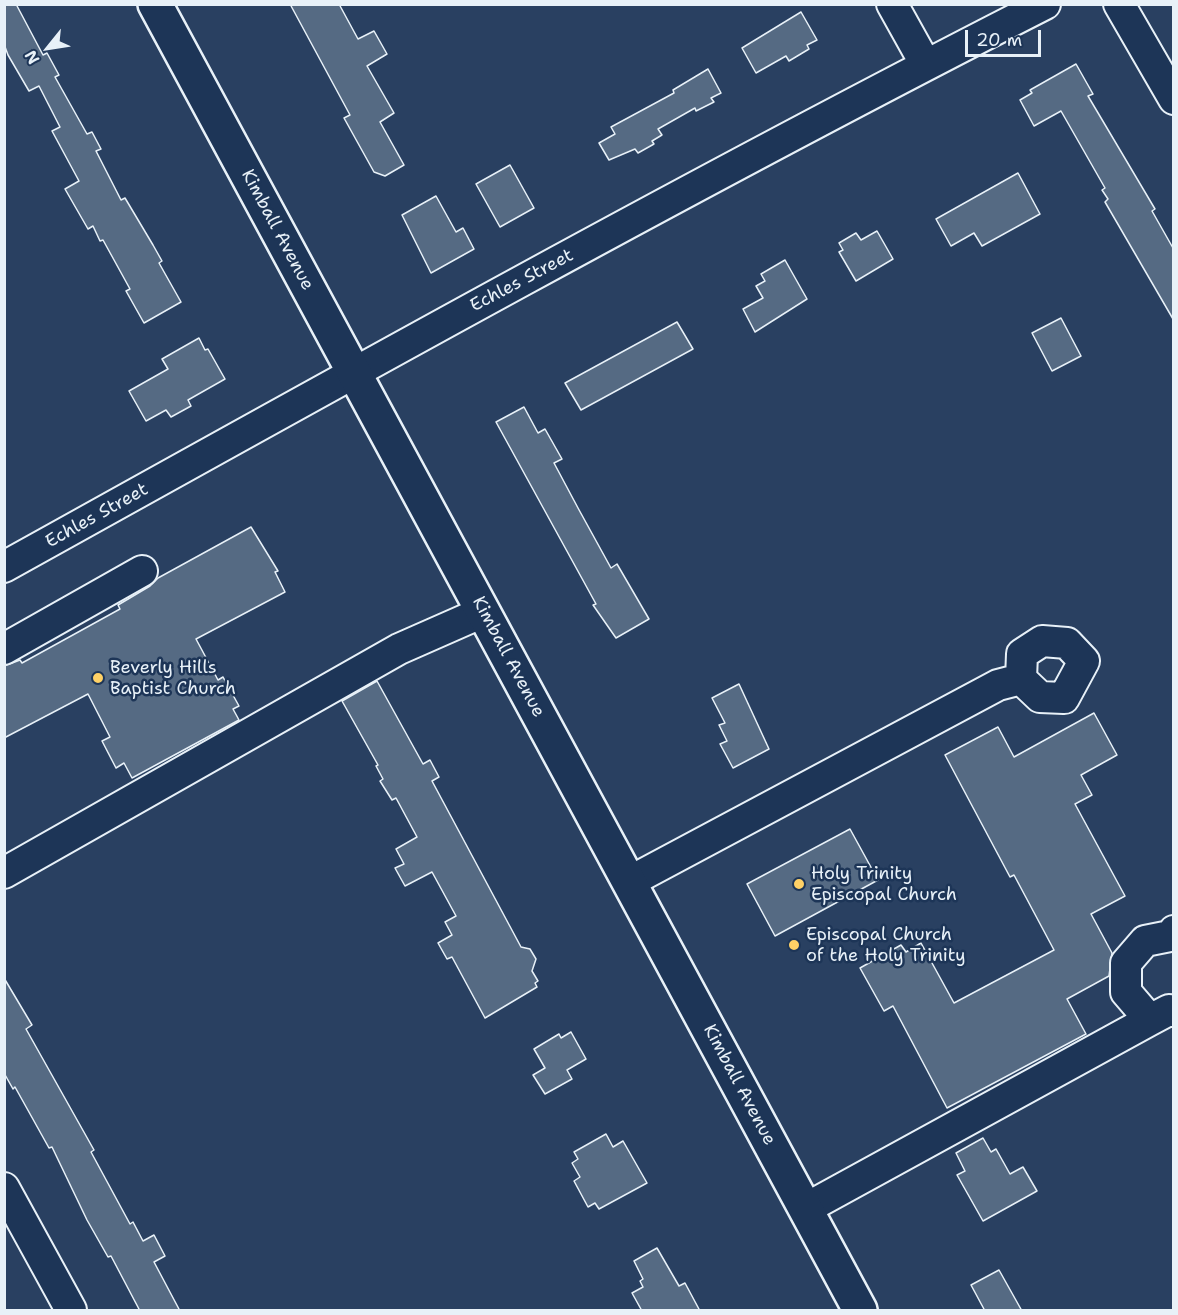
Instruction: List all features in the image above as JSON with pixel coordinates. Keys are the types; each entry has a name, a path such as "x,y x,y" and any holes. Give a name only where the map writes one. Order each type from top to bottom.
{"main road":[{"name":"Kimball Avenue","path":"155,4 860,1311"}],"street":[{"path":"892,4 926,65"},
{"name":"Echles Street","path":"4,567 354,372 926,65 1045,4"},
{"path":"1119,4 1173,99"},
{"path":"4,649 142,571"},
{"path":"4,873 399,649 483,612"},
{"path":"629,882 998,685 1021,679"},
{"path":"1168,1016 1126,992 1126,963 1145,941 1172,936"},
{"path":"805,1209 1168,1016"},
{"path":"4,1188 71,1311"}],"building":[{"path":"4,4 16,4 43,55 47,53 59,75 55,77 87,134 92,132 101,149 96,151 121,200 125,198 153,245 162,261 159,263 181,302 144,323 126,291 130,289 103,240 100,241 93,226 88,229 65,189 79,181 52,131 60,127 39,86 29,91 8,55 4,44"},
{"path":"290,4 339,4 358,39 374,31 387,54 367,66 394,113 380,122 404,165 385,176 374,172 344,118 350,115"},
{"path":"801,12 817,40 807,45 809,49 789,61 786,56 756,73 742,48"},
{"path":"1076,64 1093,94 1088,96 1155,209 1152,211 1173,248 1173,319 1105,202 1108,199 1102,190 1105,188 1061,111 1034,126 1020,100 1032,93 1030,90"},
{"path":"708,69 721,93 711,98 714,102 696,111 695,108 658,129 662,135 652,141 654,144 638,153 635,149 609,160 599,143 615,134 611,127 674,93 673,90"},
{"path":"510,165 534,208 500,227 476,184"},
{"path":"1018,173 1040,214 982,246 974,233 951,246 936,219"},
{"path":"436,196 456,232 463,228 474,249 431,273 402,215"},
{"path":"877,231 893,259 856,281 839,252 843,250 839,243 856,233 861,240"},
{"path":"785,260 807,299 755,332 743,309 763,298 756,286 765,281 761,274"},
{"path":"1061,318 1081,356 1052,371 1032,333"},
{"path":"677,322 693,349 581,410 565,383"},
{"path":"199,338 225,379 188,400 191,406 171,417 166,410 146,421 129,391 168,369 162,359"},
{"path":"524,407 538,433 545,429 562,459 554,463 578,508 611,568 617,564 649,619 616,638 593,605 596,604 496,422"},
{"path":"251,527 278,571 275,572 285,592 196,639 218,680 223,677 239,706 233,709 239,720 132,778 124,763 116,768 102,741 110,737 88,694 4,738 4,666 20,660 22,663 120,609 118,605 150,586 158,578"},
{"path":"377,681 423,764 430,760 439,777 432,781 521,947 530,949 536,959 532,971 538,981 535,983 537,987 485,1018 452,957 447,959 438,943 452,935 445,922 456,916 432,872 405,886 395,868 404,864 396,849 417,837 396,798 392,800 380,781 383,779 376,766 378,765 342,701"},
{"path":"739,684 769,749 733,768 720,744 727,741 719,725 725,723 712,698"},
{"path":"1094,713 1117,755 1081,775 1092,795 1075,804 1125,896 1091,914 1112,953 1109,976 1067,999 1086,1034 947,1108 893,1006 884,1011 860,968 901,945 906,952 921,943 954,1003 1054,950 1014,875 1010,877 945,755 998,727 1014,757"},
{"path":"850,829 878,880 775,936 747,884"},
{"path":"4,978 32,1025 26,1029 94,1150 91,1152 130,1224 133,1222 143,1241 154,1235 165,1256 154,1262 180,1311 140,1311 111,1256 108,1257 87,1220 52,1147 49,1148 15,1087 13,1089 4,1073"},
{"path":"571,1032 586,1059 567,1070 572,1079 545,1094 533,1075 545,1068 534,1049 559,1034 561,1038"},
{"path":"606,1134 613,1147 623,1141 647,1183 599,1209 595,1203 588,1207 574,1181 580,1177 572,1163 578,1159 574,1152"},
{"path":"983,1138 991,1152 996,1149 1010,1174 1023,1167 1037,1191 983,1221 957,1175 965,1171 956,1153"},
{"path":"657,1248 679,1286 685,1283 700,1311 642,1311 632,1293 643,1287 640,1281 643,1279 634,1261"},
{"path":"999,1270 1022,1311 985,1311 971,1285"}],"place":[{"name":"Beverly Hills Baptist Church","path":"98,678"},
{"name":"Holy Trinity Episcopal Church","path":"799,884"},
{"name":"Episcopal Church of the Holy Trinity","path":"794,945"}]}
